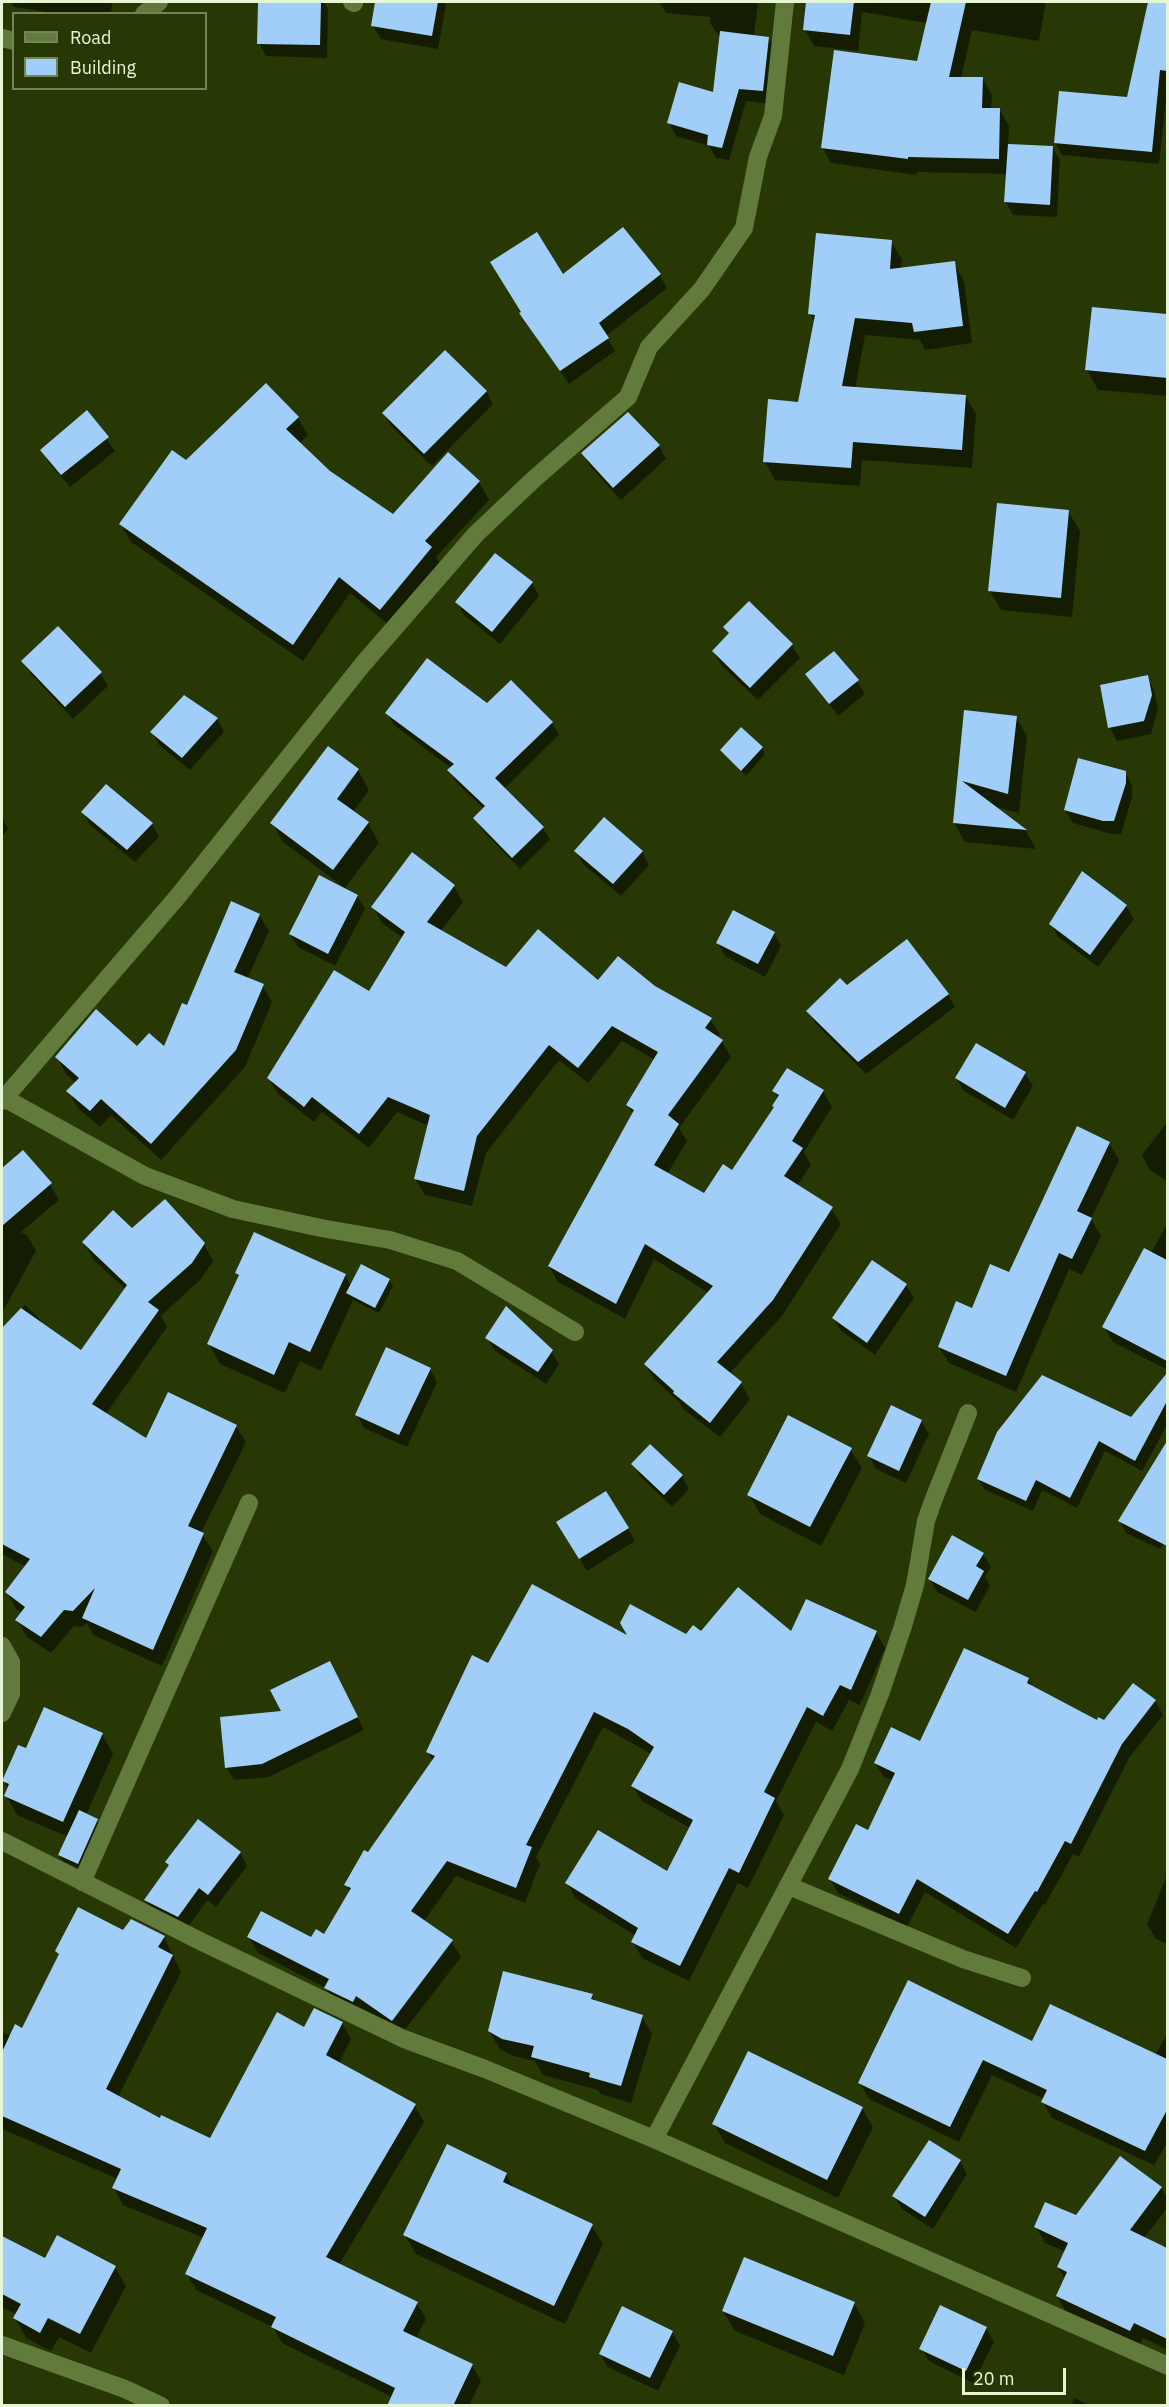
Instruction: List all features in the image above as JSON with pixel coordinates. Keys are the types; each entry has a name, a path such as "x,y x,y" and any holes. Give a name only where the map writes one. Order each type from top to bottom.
{"street":[{"path":"146,12 159,2"},
{"path":"575,1332 457,1261 390,1240 233,1209 145,1176 3,1099 179,895 356,673 476,534 534,479 628,397 650,347 702,289 744,228 758,157 773,116 785,2"},
{"path":"654,2139 850,1769 880,1695 915,1585 929,1511 968,1413"},
{"path":"82,1882 249,1503"},
{"path":"2,1646 11,1662 11,1694 2,1713"},
{"path":"2,1841 404,2038 654,2139 1167,2366"},
{"path":"789,1886 963,1959 1022,1978"},
{"path":"2,2345 126,2389 161,2406"}],"building":[{"path":"258,2 321,2 320,45 257,44"},
{"path":"375,2 438,2 432,36 371,26"},
{"path":"806,2 854,2 850,35 803,30"},
{"path":"931,2 966,2 949,77 983,77 982,108 1000,108 999,159 908,157 908,159 821,148 834,50 917,61"},
{"path":"1148,2 1167,2 1167,71 1160,70 1152,152 1054,143 1059,91 1127,97"},
{"path":"720,31 769,37 763,91 739,89 722,148 707,145 708,135 667,123 679,82 713,92"},
{"path":"1008,144 1053,146 1050,205 1004,202"},
{"path":"623,227 661,274 599,323 609,338 560,371 519,313 521,312 490,262 537,232 563,274"},
{"path":"816,233 892,240 890,269 955,261 963,326 914,332 912,323 855,318 842,386 966,395 962,450 853,442 851,468 763,462 768,399 798,402 815,315 808,314"},
{"path":"1092,307 1167,314 1167,378 1085,370"},
{"path":"445,350 487,391 424,454 382,413"},
{"path":"266,383 299,417 286,429 330,471 393,514 448,452 480,481 425,541 432,547 380,610 339,577 293,645 119,524 172,450 186,460"},
{"path":"87,410 109,437 61,475 40,450"},
{"path":"628,412 660,445 613,488 581,453"},
{"path":"997,503 1069,510 1061,598 988,591"},
{"path":"495,553 533,582 492,632 455,602"},
{"path":"749,601 793,644 750,688 712,651 729,633 723,627"},
{"path":"58,626 102,672 65,707 21,661"},
{"path":"834,651 859,680 829,704 805,674"},
{"path":"427,658 487,703 511,680 553,722 495,778 544,827 512,858 473,818 485,806 447,770 454,764 385,713"},
{"path":"1148,675 1152,695 1144,721 1108,728 1100,685"},
{"path":"184,695 218,718 182,758 150,732"},
{"path":"964,710 1017,716 1008,794 962,781 1027,830 953,823"},
{"path":"741,727 763,747 741,771 720,750"},
{"path":"328,746 359,769 337,799 369,822 333,870 270,823"},
{"path":"1078,758 1126,771 1126,783 1114,821 1103,821 1064,810"},
{"path":"106,784 153,823 127,850 81,812"},
{"path":"604,817 643,851 613,884 574,851"},
{"path":"412,852 455,885 427,922 506,967 538,929 598,980 618,956 655,986 712,1018 705,1028 723,1040 668,1115 679,1124 654,1165 704,1193 723,1164 732,1170 774,1107 772,1106 779,1095 772,1091 787,1068 824,1090 792,1141 803,1148 784,1176 833,1207 773,1300 717,1362 742,1382 710,1423 673,1393 674,1391 644,1364 713,1286 645,1244 616,1304 548,1266 634,1110 626,1105 658,1052 612,1026 578,1068 549,1045 477,1136 464,1191 414,1179 430,1115 388,1097 359,1134 312,1097 304,1107 267,1078 334,970 369,991 405,932 371,907"},
{"path":"1082,871 1127,905 1090,955 1049,924"},
{"path":"319,875 358,895 328,954 289,934"},
{"path":"231,901 260,914 234,972 264,984 236,1050 151,1144 101,1099 90,1111 66,1091 79,1078 55,1057 96,1009 137,1046 149,1033 164,1046 182,1003 187,1005"},
{"path":"733,910 775,932 758,964 716,943"},
{"path":"907,939 949,994 858,1062 806,1011 840,978 847,985"},
{"path":"976,1043 1026,1072 1005,1108 955,1078"},
{"path":"1077,1126 1110,1142 1077,1211 1092,1218 1072,1259 1059,1253 1006,1376 938,1347 956,1301 972,1308 990,1264 1009,1272"},
{"path":"23,1150 52,1183 2,1226 2,1168"},
{"path":"165,1199 205,1243 192,1263 148,1302 159,1310 92,1404 146,1438 168,1392 237,1425 188,1526 204,1533 153,1650 82,1618 95,1588 73,1611 64,1610 41,1637 15,1620 25,1607 5,1592 30,1559 2,1544 2,1328 21,1308 81,1350 127,1285 82,1242 113,1210 132,1228"},
{"path":"254,1232 346,1274 310,1352 289,1342 274,1375 207,1344 239,1275 235,1273"},
{"path":"1144,1248 1167,1260 1167,1361 1102,1327"},
{"path":"872,1260 907,1284 867,1343 832,1318"},
{"path":"361,1264 390,1279 375,1308 346,1293"},
{"path":"506,1306 553,1350 538,1372 485,1338"},
{"path":"386,1347 431,1368 399,1435 355,1415"},
{"path":"1167,1373 1167,1401 1135,1461 1099,1441 1070,1498 1036,1480 1026,1501 977,1479 997,1432 1042,1375 1131,1417"},
{"path":"891,1405 922,1420 899,1471 867,1456"},
{"path":"788,1415 852,1448 810,1527 747,1495"},
{"path":"1167,1441 1167,1546 1118,1521"},
{"path":"650,1444 683,1475 664,1495 631,1464"},
{"path":"606,1491 629,1528 579,1559 556,1522"},
{"path":"952,1535 984,1553 976,1566 984,1571 968,1600 928,1579"},
{"path":"532,1584 627,1635 620,1623 630,1604 686,1634 693,1625 701,1631 738,1587 791,1631 806,1599 877,1631 851,1690 840,1685 823,1716 807,1707 764,1792 775,1798 739,1873 729,1868 680,1966 631,1942 638,1928 565,1883 598,1830 667,1871 693,1820 631,1786 654,1747 628,1729 594,1712 526,1845 532,1847 516,1888 447,1861 411,1911 453,1940 392,2021 356,1996 353,2002 324,1988 329,1979 247,1937 261,1911 311,1937 316,1929 324,1934 351,1888 344,1885 364,1850 368,1852 435,1756 426,1752 472,1655 488,1663"},
{"path":"964,1648 1029,1678 1027,1683 1097,1720 1098,1717 1104,1720 1133,1683 1156,1700 1122,1744 1071,1844 1065,1841 1037,1892 1035,1891 1008,1934 917,1879 899,1914 828,1879 856,1824 868,1830 895,1773 874,1763 891,1727 920,1741"},
{"path":"330,1661 358,1717 262,1764 225,1768 220,1717 281,1711 270,1690"},
{"path":"44,1707 103,1733 63,1822 4,1796 9,1784 2,1781 18,1745 26,1748"},
{"path":"79,1810 98,1819 78,1864 58,1855"},
{"path":"198,1819 241,1852 208,1895 199,1888 178,1917 144,1900 169,1865 165,1862"},
{"path":"78,1907 123,1930 131,1919 165,1936 158,1947 173,1955 106,2089 160,2118 161,2115 210,2138 277,2012 304,2027 314,2008 343,2022 326,2055 416,2104 326,2257 418,2302 403,2331 473,2364 453,2406 387,2406 395,2388 271,2327 276,2317 185,2274 207,2228 112,2188 121,2169 2,2116 2,2052 15,2024 22,2028 59,1954 55,1951"},
{"path":"503,1971 593,1994 591,1999 643,2015 621,2086 589,2077 590,2073 531,2057 534,2046 502,2039 488,2031"},
{"path":"908,1980 1032,2041 1050,2004 1167,2059 1167,2110 1145,2151 1041,2102 1047,2090 983,2060 950,2127 858,2083"},
{"path":"748,2051 863,2107 827,2180 712,2124"},
{"path":"929,2140 961,2160 925,2217 892,2196"},
{"path":"447,2144 507,2173 503,2182 593,2224 554,2306 403,2235"},
{"path":"1120,2156 1162,2187 1130,2230 1167,2248 1167,2339 1134,2323 1130,2331 1056,2296 1067,2272 1057,2267 1068,2243 1034,2227 1045,2202 1076,2215"},
{"path":"57,2235 116,2266 80,2334 48,2318 40,2333 13,2318 21,2304 2,2294 2,2236 45,2258"},
{"path":"744,2257 855,2302 833,2356 722,2311"},
{"path":"940,2305 987,2327 966,2371 919,2349"},
{"path":"622,2306 673,2331 650,2378 599,2354"}]}
